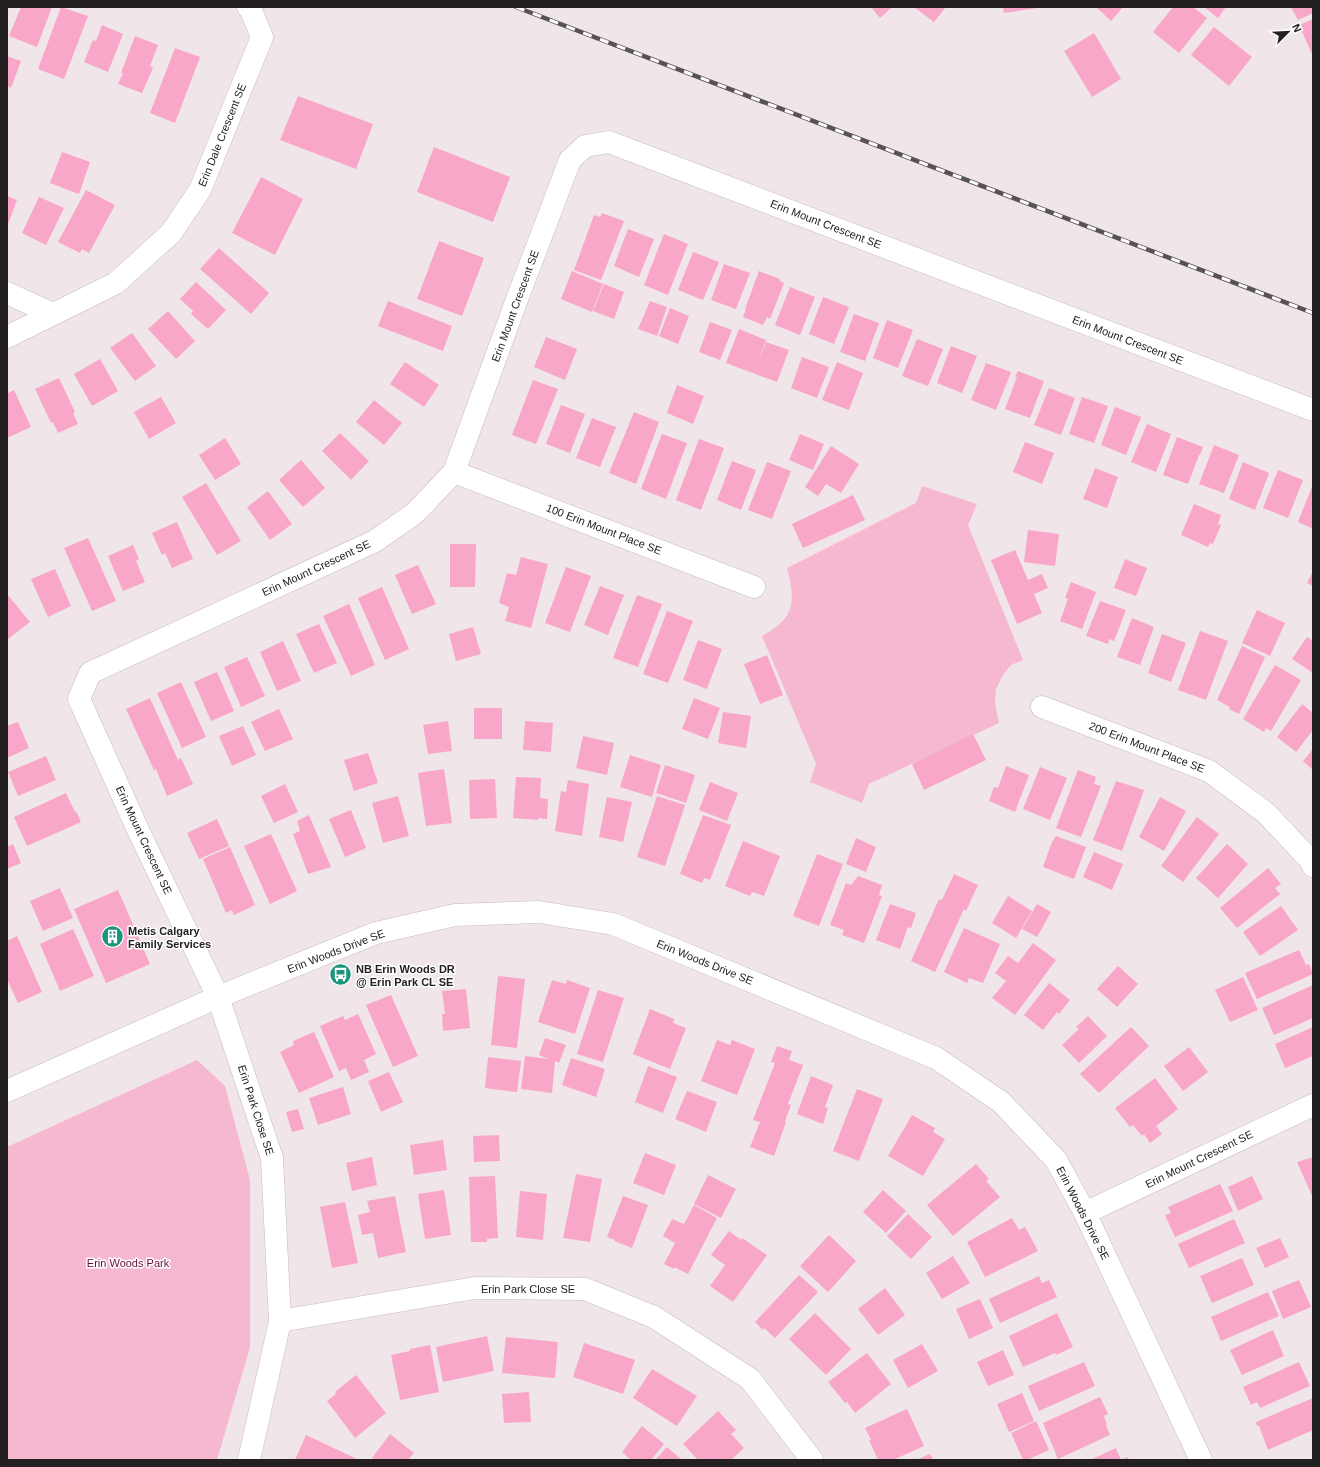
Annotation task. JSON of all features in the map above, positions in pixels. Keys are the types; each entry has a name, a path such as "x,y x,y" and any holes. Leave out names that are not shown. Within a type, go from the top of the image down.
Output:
{"street":[{"name":"Erin Dale Crescent SE","path":"7,337 116,284 171,233 200,190 262,36 250,8 248,7"},
{"name":"Erin Mount Crescent SE","path":"218,997 139,832 79,699 90,673 375,541 415,513 454,472 570,160 585,146 609,142 1313,410"},
{"path":"7,293 53,314"},
{"name":"100 Erin Mount Place SE","path":"454,472 754,586"},
{"name":"200 Erin Mount Place SE","path":"1042,707 1209,771 1266,813 1310,860 1313,866"},
{"name":"Erin Woods Drive SE","path":"7,1091 218,997 376,933 455,915 538,912 613,924 936,1058 1001,1102 1056,1160 1084,1213 1201,1460"},
{"name":"Erin Park Close SE","path":"218,997 272,1158 280,1321 249,1460"},
{"name":"Erin Mount Crescent SE","path":"1084,1213 1313,1105"},
{"name":"Erin Park Close SE","path":"280,1321 475,1288 585,1289 654,1317 750,1379 812,1460"}],"green space":[{"path":"922,486 977,504 968,525 1023,660 1011,665 1003,675 996,689 995,703 999,723 869,784 862,803 810,782 816,764 762,636 781,623 787,616 790,608 792,590 787,568 916,503"},
{"name":"Erin Woods Park","path":"197,1060 225,1086 250,1180 250,1347 217,1460 7,1460 7,1147"}],"building":[{"path":"21,7 52,7 37,47 9,36"},
{"path":"61,7 88,16 64,79 38,69"},
{"path":"871,7 892,7 880,18"},
{"path":"914,7 946,7 934,22"},
{"path":"1003,7 1037,7 1037,8 1004,13"},
{"path":"1096,7 1123,7 1111,21"},
{"path":"1173,7 1193,7 1207,18 1179,53 1153,32"},
{"path":"1204,7 1226,7 1218,18"},
{"path":"1291,7 1313,7 1313,13 1298,20"},
{"path":"1313,19 1313,53 1312,54 1299,25"},
{"path":"102,25 123,34 108,72 84,62 93,40 96,41"},
{"path":"1214,27 1252,57 1229,86 1191,55"},
{"path":"1094,33 1121,79 1092,97 1064,51"},
{"path":"135,36 158,45 150,66 153,68 142,93 118,84"},
{"path":"175,48 200,57 175,123 150,113"},
{"path":"7,56 21,61 11,88 7,86"},
{"path":"298,96 373,124 356,169 280,140"},
{"path":"434,147 510,177 493,222 417,192"},
{"path":"62,152 90,162 79,194 50,183"},
{"path":"261,177 303,199 275,255 232,233"},
{"path":"86,190 115,205 89,253 82,249 80,253 58,242"},
{"path":"7,196 17,200 7,227"},
{"path":"39,197 64,208 46,245 22,233"},
{"path":"602,213 624,221 601,280 574,270 594,215 600,217"},
{"path":"628,229 654,239 639,277 614,266"},
{"path":"664,234 688,244 668,295 644,285"},
{"path":"439,241 484,258 462,316 417,299"},
{"path":"219,248 269,293 251,314 200,269"},
{"path":"693,252 719,262 703,300 678,290"},
{"path":"724,264 750,273 736,309 711,300"},
{"path":"572,271 603,284 592,312 561,299"},
{"path":"759,271 780,279 780,281 784,283 770,319 767,317 763,325 743,317"},
{"path":"196,282 226,310 208,329 191,314 193,311 180,299"},
{"path":"604,284 624,292 614,319 593,311"},
{"path":"790,287 815,297 800,335 775,325"},
{"path":"823,297 849,307 834,344 809,334"},
{"path":"388,301 452,326 443,351 378,326"},
{"path":"650,301 667,307 657,336 638,329"},
{"path":"670,308 689,316 678,344 659,336"},
{"path":"168,311 195,341 176,359 148,329"},
{"path":"854,314 879,323 865,361 840,352"},
{"path":"887,320 913,330 898,368 873,358"},
{"path":"710,322 732,330 720,360 699,352"},
{"path":"739,329 766,340 755,371 766,342 789,350 777,382 726,363"},
{"path":"132,333 156,366 135,381 110,348"},
{"path":"546,337 577,349 565,380 534,367"},
{"path":"917,339 943,349 928,386 902,376"},
{"path":"951,346 977,356 962,393 937,383"},
{"path":"802,357 829,367 817,398 791,388"},
{"path":"100,359 118,391 92,406 74,374"},
{"path":"405,362 439,385 424,407 390,384"},
{"path":"837,362 863,373 849,410 822,400"},
{"path":"986,363 1011,372 996,410 971,400"},
{"path":"1018,371 1044,381 1030,418 1005,409"},
{"path":"59,378 75,412 73,413 78,424 58,433 53,422 51,423 35,389"},
{"path":"533,380 558,389 536,444 512,435"},
{"path":"677,385 704,396 693,424 667,413"},
{"path":"1049,388 1075,398 1061,435 1034,425"},
{"path":"14,390 31,427 7,438 7,394"},
{"path":"161,397 176,423 149,439 134,412"},
{"path":"1082,397 1108,406 1094,443 1069,434"},
{"path":"374,400 402,423 384,445 356,422"},
{"path":"561,405 585,414 570,453 546,444"},
{"path":"1115,407 1141,417 1126,455 1101,445"},
{"path":"634,412 659,422 636,484 609,473"},
{"path":"592,418 616,427 600,467 576,458"},
{"path":"1147,424 1171,434 1156,472 1131,462"},
{"path":"340,433 369,461 351,480 322,451"},
{"path":"662,434 687,443 666,499 641,489"},
{"path":"800,434 824,444 813,470 789,460"},
{"path":"1177,437 1203,447 1188,484 1163,475"},
{"path":"225,438 241,464 215,480 199,455"},
{"path":"699,439 724,448 701,510 676,500"},
{"path":"1025,442 1054,453 1042,484 1013,472"},
{"path":"1214,445 1239,455 1224,493 1199,484"},
{"path":"831,446 859,464 841,493 826,484 818,496 805,487"},
{"path":"301,460 325,488 303,507 279,480"},
{"path":"732,461 756,470 741,510 717,500"},
{"path":"767,462 791,471 772,519 748,510"},
{"path":"1243,462 1269,473 1255,510 1229,499"},
{"path":"1095,468 1118,477 1107,508 1083,499"},
{"path":"1278,470 1303,480 1288,518 1263,508"},
{"path":"206,483 241,541 217,555 182,497"},
{"path":"1313,484 1313,529 1298,522"},
{"path":"268,491 292,524 270,540 247,507"},
{"path":"853,495 865,520 803,548 792,524"},
{"path":"1194,504 1221,515 1218,524 1221,525 1213,544 1210,543 1208,547 1181,535"},
{"path":"177,522 193,559 172,568 165,553 162,555 152,533"},
{"path":"1028,530 1059,534 1055,566 1024,562"},
{"path":"88,538 116,601 92,611 64,548"},
{"path":"450,544 476,544 475,587 450,587"},
{"path":"133,545 139,559 136,561 145,582 123,591 108,556"},
{"path":"1015,550 1028,580 1042,574 1048,588 1034,594 1042,613 1017,624 991,560"},
{"path":"521,557 548,564 531,628 505,621 509,607 499,603 507,573 516,575"},
{"path":"1125,559 1147,568 1136,596 1114,588"},
{"path":"418,565 436,604 412,614 395,575"},
{"path":"566,567 591,576 570,632 545,623"},
{"path":"55,569 71,606 48,617 31,579"},
{"path":"1313,571 1313,586 1307,583"},
{"path":"1071,582 1096,592 1082,629 1060,621 1068,599 1065,598"},
{"path":"600,586 624,595 608,635 584,625"},
{"path":"382,587 409,649 385,660 358,598"},
{"path":"7,594 30,622 8,639 7,637"},
{"path":"637,595 662,604 638,667 613,658"},
{"path":"1100,601 1126,610 1114,641 1109,639 1108,644 1086,636"},
{"path":"349,604 375,665 351,676 323,616"},
{"path":"1257,610 1285,623 1270,656 1242,643"},
{"path":"667,611 693,621 668,683 643,674"},
{"path":"1132,618 1154,627 1140,665 1117,657"},
{"path":"319,624 337,663 314,673 296,634"},
{"path":"473,627 481,654 456,661 449,634"},
{"path":"1200,631 1228,641 1206,700 1178,690"},
{"path":"1162,634 1186,643 1171,682 1148,673"},
{"path":"1307,637 1313,641 1313,673 1292,659"},
{"path":"698,640 722,649 707,689 683,680"},
{"path":"283,641 301,681 277,691 260,652"},
{"path":"1242,646 1265,657 1239,714 1217,700"},
{"path":"767,655 783,695 760,704 744,664"},
{"path":"247,657 265,696 241,707 224,667"},
{"path":"1275,665 1301,680 1271,731 1266,728 1264,732 1243,719"},
{"path":"217,672 234,711 211,721 194,682"},
{"path":"181,682 206,737 182,748 157,693"},
{"path":"150,698 178,760 181,758 193,784 167,796 156,769 154,770 126,709"},
{"path":"694,698 720,708 708,739 682,729"},
{"path":"1302,704 1313,713 1313,730 1296,752 1277,737"},
{"path":"474,708 502,708 502,739 474,739"},
{"path":"279,709 293,739 265,751 251,722"},
{"path":"723,712 751,716 746,748 718,743"},
{"path":"448,721 452,751 428,754 423,725"},
{"path":"525,721 553,723 551,752 523,750"},
{"path":"18,722 29,748 7,758 7,726"},
{"path":"243,726 256,755 232,766 219,736"},
{"path":"973,734 986,760 924,790 912,764"},
{"path":"583,736 614,743 607,775 576,768"},
{"path":"1313,749 1313,770 1303,761"},
{"path":"368,753 378,783 354,791 344,760"},
{"path":"630,755 661,765 652,797 620,787"},
{"path":"46,756 56,780 18,796 8,772"},
{"path":"665,765 695,775 686,803 656,793"},
{"path":"1006,766 1029,775 1015,812 989,801 994,787 998,788"},
{"path":"1040,767 1067,778 1050,820 1023,809"},
{"path":"444,769 452,823 426,826 418,773"},
{"path":"1078,770 1096,777 1094,784 1101,786 1081,837 1056,828"},
{"path":"516,777 541,778 540,798 548,799 547,819 538,818 538,820 513,818"},
{"path":"495,779 497,818 470,819 469,780"},
{"path":"568,780 589,784 582,836 555,831 561,791 566,792"},
{"path":"1116,781 1144,790 1122,851 1093,840"},
{"path":"710,782 738,793 727,821 699,810"},
{"path":"285,784 298,812 274,823 261,796"},
{"path":"66,793 81,822 27,846 14,817"},
{"path":"398,796 409,836 383,843 372,803"},
{"path":"657,796 685,805 665,866 637,857"},
{"path":"607,797 632,802 623,842 599,837"},
{"path":"1160,797 1186,811 1164,851 1139,837"},
{"path":"351,810 366,848 345,857 329,819"},
{"path":"309,815 331,867 308,874 293,834 300,831 297,821"},
{"path":"703,815 731,825 710,880 704,878 702,883 680,874"},
{"path":"1197,817 1219,834 1183,882 1161,866"},
{"path":"217,819 229,846 199,859 187,833"},
{"path":"271,834 297,891 270,904 244,846"},
{"path":"1056,836 1086,847 1074,879 1043,867 1052,842"},
{"path":"856,838 876,847 866,872 846,864"},
{"path":"743,841 780,856 764,896 752,892 750,896 725,886"},
{"path":"13,844 21,863 7,869 7,847"},
{"path":"1227,844 1248,864 1218,898 1196,878"},
{"path":"230,847 255,905 234,915 232,910 226,913 203,859"},
{"path":"1094,852 1123,864 1112,890 1083,877"},
{"path":"817,854 843,864 819,926 793,916"},
{"path":"1268,868 1281,884 1275,888 1280,894 1237,928 1220,908"},
{"path":"954,874 978,885 966,911 964,909 935,972 911,961 939,899 942,900"},
{"path":"858,876 882,885 879,895 882,896 864,943 842,935 844,930 830,925 846,883 851,885"},
{"path":"60,888 73,918 43,931 30,901"},
{"name":"Metis Calgary Family Services","path":"118,890 150,964 106,983 74,909"},
{"path":"1008,896 1032,911 1016,938 992,923"},
{"path":"890,904 916,913 911,928 908,927 900,949 876,940"},
{"path":"1037,904 1051,912 1037,937 1022,929"},
{"path":"1281,906 1298,930 1260,956 1243,932"},
{"path":"964,928 1000,944 983,983 969,978 967,983 944,972"},
{"path":"73,929 94,976 60,991 40,944"},
{"path":"17,936 42,992 18,1003 7,979 7,941"},
{"path":"1033,943 1056,960 1015,1015 992,998 1006,981 995,973 1008,956 1018,963"},
{"path":"1299,950 1306,965 1309,964 1313,974 1257,999 1245,973"},
{"path":"1118,966 1138,984 1117,1007 1097,989"},
{"path":"498,976 525,979 517,1048 491,1045"},
{"path":"1243,977 1258,1010 1230,1022 1215,990"},
{"path":"552,980 566,984 567,980 590,988 575,1034 538,1022"},
{"path":"1049,983 1070,1000 1059,1014 1057,1012 1043,1030 1024,1015"},
{"path":"1313,985 1313,1018 1274,1035 1262,1008"},
{"path":"466,989 470,1028 443,1031 442,1014 445,1014 442,991"},
{"path":"598,990 624,998 603,1062 577,1054"},
{"path":"391,995 418,1056 393,1067 366,1005"},
{"path":"650,1009 674,1019 673,1023 686,1028 670,1069 633,1054"},
{"path":"358,1014 376,1054 364,1060 369,1072 351,1080 346,1068 339,1071 320,1026 343,1016 345,1020"},
{"path":"1088,1016 1107,1036 1079,1063 1062,1045 1079,1029 1076,1027"},
{"path":"1131,1027 1149,1046 1099,1093 1080,1074"},
{"path":"1313,1027 1313,1056 1285,1068 1275,1044"},
{"path":"314,1032 334,1077 299,1093 280,1052 294,1045 293,1041"},
{"path":"545,1038 566,1045 559,1063 555,1061 552,1093 521,1089 525,1056 549,1059 539,1055"},
{"path":"717,1040 730,1045 732,1040 755,1049 737,1095 701,1081"},
{"path":"777,1046 792,1051 789,1060 803,1065 788,1104 791,1105 774,1156 750,1147 760,1122 753,1120 775,1063 771,1062"},
{"path":"1189,1047 1208,1072 1183,1091 1164,1066"},
{"path":"488,1057 521,1061 517,1092 485,1088"},
{"path":"571,1058 605,1069 596,1097 562,1085"},
{"path":"648,1066 677,1077 663,1113 635,1102"},
{"path":"389,1072 403,1102 381,1112 368,1081"},
{"path":"811,1076 833,1085 825,1107 828,1108 823,1124 797,1114"},
{"path":"1155,1078 1178,1109 1156,1126 1162,1134 1150,1143 1144,1134 1142,1136 1133,1125 1130,1127 1115,1108"},
{"path":"343,1087 351,1114 318,1125 309,1098"},
{"path":"857,1089 883,1099 859,1161 833,1151"},
{"path":"687,1091 717,1102 706,1132 675,1119"},
{"path":"298,1109 304,1129 292,1132 286,1112"},
{"path":"912,1115 935,1128 933,1132 945,1139 923,1176 888,1156"},
{"path":"499,1135 500,1161 474,1162 473,1136"},
{"path":"443,1140 447,1170 414,1175 410,1145"},
{"path":"645,1153 676,1165 664,1195 633,1183"},
{"path":"372,1157 377,1185 352,1191 346,1163"},
{"path":"1313,1157 1313,1198 1297,1162"},
{"path":"976,1164 989,1179 986,1181 1000,1197 953,1236 927,1205"},
{"path":"576,1174 602,1179 590,1242 563,1238"},
{"path":"708,1175 736,1189 721,1218 694,1204"},
{"path":"495,1176 498,1238 487,1239 487,1242 471,1242 469,1177"},
{"path":"1252,1176 1263,1199 1238,1211 1228,1187"},
{"path":"1220,1184 1233,1211 1175,1237 1165,1215 1171,1213 1168,1207"},
{"path":"444,1190 451,1235 425,1239 418,1194"},
{"path":"883,1190 906,1211 886,1233 863,1212"},
{"path":"520,1191 547,1194 543,1240 516,1237"},
{"path":"395,1196 406,1252 378,1258 373,1233 362,1235 358,1215 370,1212 367,1201"},
{"path":"623,1196 648,1205 632,1248 607,1237"},
{"path":"345,1202 358,1263 332,1268 320,1207"},
{"path":"694,1205 717,1218 688,1274 664,1264 675,1243 663,1236 672,1219 684,1224"},
{"path":"908,1214 932,1237 911,1259 887,1236"},
{"path":"1012,1218 1019,1230 1025,1227 1038,1251 985,1277 967,1242"},
{"path":"1234,1219 1245,1243 1189,1268 1178,1244"},
{"path":"729,1231 741,1240 742,1238 767,1255 733,1302 710,1286 725,1265 711,1255"},
{"path":"829,1235 856,1261 828,1292 800,1266"},
{"path":"1280,1238 1289,1257 1265,1268 1256,1248"},
{"path":"953,1256 970,1283 942,1299 926,1273"},
{"path":"1242,1258 1254,1285 1212,1303 1200,1276"},
{"path":"799,1275 818,1292 775,1338 764,1328 763,1330 755,1322"},
{"path":"1039,1276 1042,1283 1049,1280 1057,1297 1000,1323 989,1299"},
{"path":"1299,1280 1311,1307 1283,1319 1272,1291"},
{"path":"885,1288 905,1315 878,1335 858,1309"},
{"path":"1268,1292 1279,1316 1221,1341 1211,1317"},
{"path":"980,1299 993,1328 969,1339 956,1309"},
{"path":"815,1313 851,1349 826,1375 789,1339"},
{"path":"1057,1313 1073,1347 1023,1367 1009,1336"},
{"path":"1273,1330 1284,1356 1242,1375 1230,1350"},
{"path":"487,1336 494,1371 443,1382 436,1347"},
{"path":"506,1337 558,1342 555,1378 502,1373"},
{"path":"584,1343 635,1360 623,1394 573,1377"},
{"path":"922,1344 938,1371 908,1388 893,1360"},
{"path":"430,1345 439,1392 400,1400 391,1355"},
{"path":"1003,1350 1014,1375 988,1386 977,1362"},
{"path":"867,1353 891,1384 855,1413 828,1382"},
{"path":"1084,1362 1095,1386 1039,1411 1028,1386"},
{"path":"1299,1362 1310,1386 1260,1408 1257,1402 1251,1405 1243,1387"},
{"path":"652,1369 697,1396 677,1426 633,1398"},
{"path":"356,1375 386,1413 355,1438 327,1401 336,1394 335,1392"},
{"path":"529,1392 531,1422 504,1423 502,1394"},
{"path":"1022,1393 1034,1421 1009,1432 997,1404"},
{"path":"1100,1397 1108,1414 1104,1416 1110,1435 1058,1459 1043,1423"},
{"path":"1313,1398 1313,1430 1268,1450 1256,1422"},
{"path":"907,1409 924,1446 893,1460 878,1460 865,1428"},
{"path":"718,1411 736,1430 731,1434 744,1448 731,1460 698,1460 683,1444"},
{"path":"1036,1421 1049,1450 1027,1460 1023,1460 1011,1433"},
{"path":"642,1426 664,1444 651,1460 631,1460 622,1452"},
{"path":"390,1434 414,1453 408,1460 375,1460 372,1458"},
{"path":"306,1435 359,1460 295,1460"},
{"path":"667,1447 682,1460 655,1460"},
{"path":"1116,1448 1121,1460 1090,1460"},
{"path":"930,1454 933,1460 916,1460"},
{"path":"1127,1457 1129,1460 1121,1460"}],"railway":[{"path":"516,7 1313,313"}],"place":[{"name":"Metis Calgary Family Services","path":"112,937"},
{"name":"NB Erin Woods DR @ Erin Park CL SE","path":"340,975"}]}
